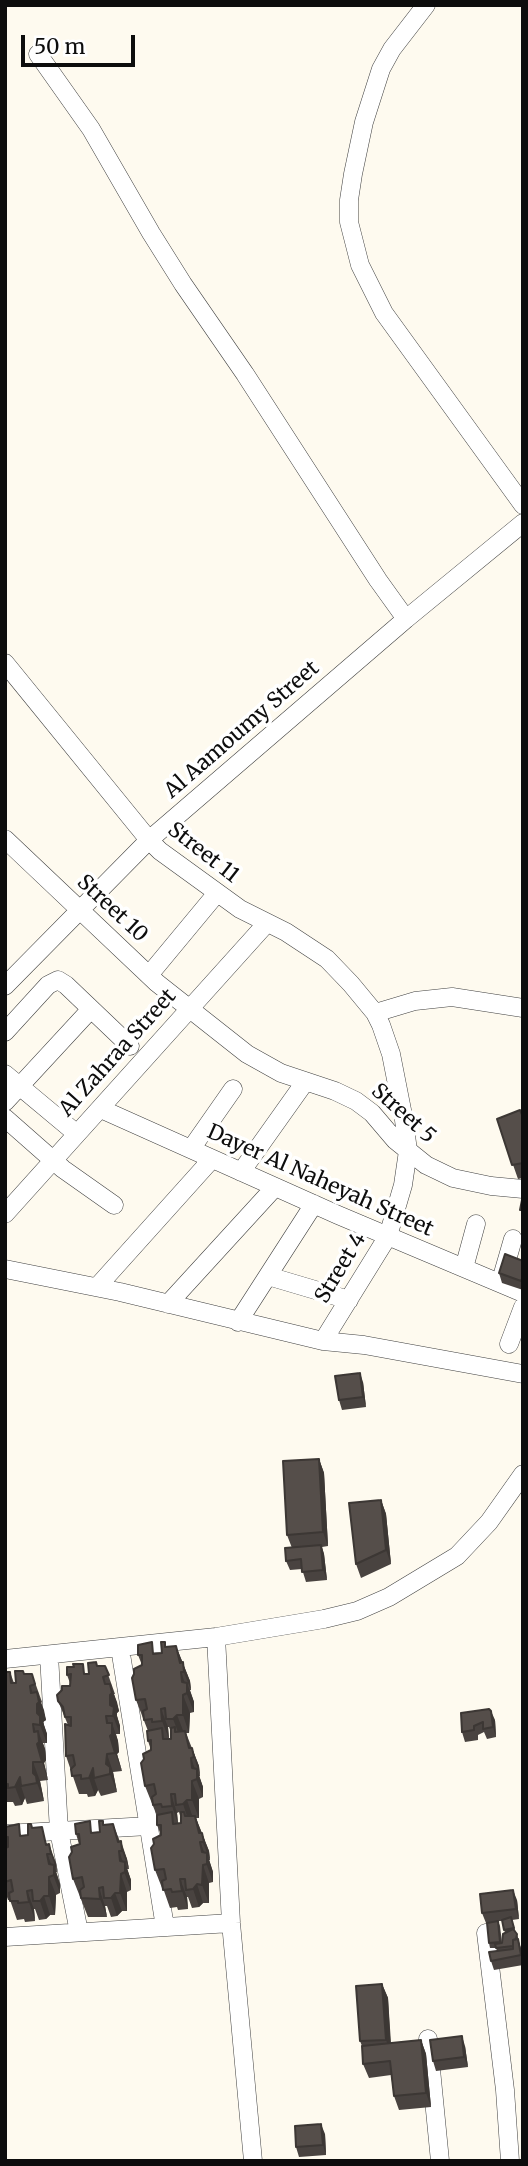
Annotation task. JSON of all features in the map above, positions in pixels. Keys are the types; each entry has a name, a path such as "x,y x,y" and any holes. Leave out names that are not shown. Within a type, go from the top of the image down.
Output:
{"street":[{"path":"426,5 385,60 373,92 353,174 349,222 360,265 384,313 523,505"},
{"path":"38,54 91,130 183,284 406,619"},
{"name":"Al Aamoumy Street","path":"5,986 12,967 80,910 149,840 406,619 523,523"},
{"name":"Street 11","path":"5,663 149,840 240,909 286,932 327,959 375,1013"},
{"name":"Street 10","path":"5,839 149,975 189,1009"},
{"path":"149,975 218,893"},
{"name":"Al Zahraa Street","path":"5,1214 266,924"},
{"path":"5,1032 48,985 58,980 130,1046"},
{"path":"375,1013 415,1001 452,997 523,1008"},
{"path":"5,1102 91,1009"},
{"name":"Street 5","path":"189,1009 264,1065 356,1101 426,1166 453,1178 523,1189"},
{"name":"Street 4","path":"323,1341 388,1236 404,1185 408,1151 391,1054 375,1013"},
{"path":"5,1074 77,1134"},
{"path":"241,1172 304,1082"},
{"path":"191,1149 233,1089"},
{"name":"Dayer Al Naheyah Street","path":"101,1109 523,1293"},
{"path":"5,1118 53,1160 114,1205"},
{"path":"97,1287 212,1159"},
{"path":"167,1304 275,1187"},
{"path":"238,1322 314,1204"},
{"path":"464,1268 476,1224"},
{"path":"500,1284 513,1239"},
{"path":"5,1269 97,1287 323,1341 364,1345 523,1374"},
{"path":"268,1276 349,1300"},
{"path":"509,1344 523,1307"},
{"path":"5,1659 216,1637 357,1611 389,1597 457,1556 489,1522 523,1474"},
{"path":"216,1637 231,1923 253,2161"},
{"path":"120,1648 165,1927"},
{"path":"49,1654 59,1831 79,1932"},
{"path":"5,1834 149,1826"},
{"path":"5,1937 231,1923"},
{"path":"486,1933 505,2090 510,2161"},
{"path":"428,2039 440,2161"}],"building":[{"path":"520,1110 523,1117 523,1163 512,1165 497,1119"},
{"path":"505,1254 523,1261 521,1281 499,1273"},
{"path":"360,1373 363,1397 339,1400 335,1376"},
{"path":"319,1459 323,1532 287,1535 283,1461"},
{"path":"381,1500 386,1550 356,1564 349,1503"},
{"path":"321,1545 323,1570 302,1572 301,1559 286,1561 285,1548"},
{"path":"152,1642 153,1654 162,1653 161,1642 165,1642 165,1647 176,1646 180,1663 183,1662 182,1682 187,1683 187,1693 183,1695 183,1715 166,1719 165,1708 161,1709 162,1721 152,1722 152,1719 144,1720 143,1711 147,1709 145,1699 136,1700 132,1678 134,1669 142,1665 138,1645"},
{"path":"96,1662 97,1666 105,1666 109,1675 103,1677 105,1684 110,1684 110,1705 114,1707 113,1716 106,1716 107,1723 112,1723 110,1736 115,1753 107,1754 106,1764 110,1767 110,1774 94,1778 93,1768 89,1778 81,1779 81,1775 72,1776 71,1769 75,1765 73,1755 66,1756 65,1724 71,1726 71,1717 65,1717 57,1695 62,1686 70,1686 71,1674 67,1675 67,1667 83,1664 84,1674 89,1674 88,1663"},
{"path":"15,1671 32,1674 35,1684 30,1686 31,1693 37,1692 40,1725 33,1724 34,1732 38,1731 37,1744 42,1762 33,1762 37,1783 21,1786 20,1777 15,1787 8,1788 8,1784 5,1784 5,1672 10,1672 11,1683 16,1683"},
{"path":"489,1709 493,1727 483,1729 483,1722 474,1726 474,1730 462,1732 461,1713"},
{"path":"175,1727 175,1732 185,1731 189,1748 192,1748 192,1768 197,1769 197,1779 192,1781 192,1800 176,1805 175,1794 171,1794 172,1806 162,1807 161,1804 153,1805 152,1797 156,1794 154,1784 145,1786 141,1763 143,1754 151,1750 147,1731 162,1728 163,1739 171,1739 171,1728"},
{"path":"172,1812 173,1824 181,1823 181,1812 184,1812 185,1816 195,1816 204,1842 200,1842 202,1852 207,1853 207,1864 203,1865 202,1885 197,1884 193,1889 186,1890 185,1879 180,1879 182,1891 172,1892 171,1889 163,1890 162,1881 166,1879 164,1869 155,1870 151,1848 153,1839 161,1835 157,1815"},
{"path":"90,1821 91,1833 100,1832 99,1821 103,1821 103,1825 113,1824 118,1842 121,1841 120,1861 125,1862 125,1872 121,1874 120,1893 115,1893 111,1898 104,1898 103,1887 99,1888 100,1899 81,1898 80,1890 84,1887 82,1877 73,1879 69,1857 71,1847 80,1844 75,1824"},
{"path":"19,1824 20,1836 28,1835 28,1824 31,1824 32,1828 42,1827 46,1845 49,1844 51,1854 47,1854 49,1864 54,1865 54,1875 49,1877 49,1896 44,1896 40,1901 33,1901 32,1890 27,1891 29,1902 10,1901 9,1893 13,1891 11,1880 5,1882 5,1848 8,1847 8,1837 5,1837 5,1827"},
{"path":"513,1890 516,1909 482,1913 480,1894"},
{"path":"511,1917 514,1928 504,1930 502,1920"},
{"path":"498,1921 500,1942 489,1943 487,1923"},
{"path":"513,1929 517,1934 513,1946 496,1948 495,1944 502,1943 503,1934"},
{"path":"518,1939 521,1955 491,1961 489,1952 513,1949 513,1940"},
{"path":"382,1984 386,2040 360,2041 356,1986"},
{"path":"462,2036 464,2057 433,2061 430,2040"},
{"path":"421,2040 426,2093 394,2096 390,2061 363,2064 362,2046"},
{"path":"321,2124 323,2145 296,2147 295,2126"}]}
